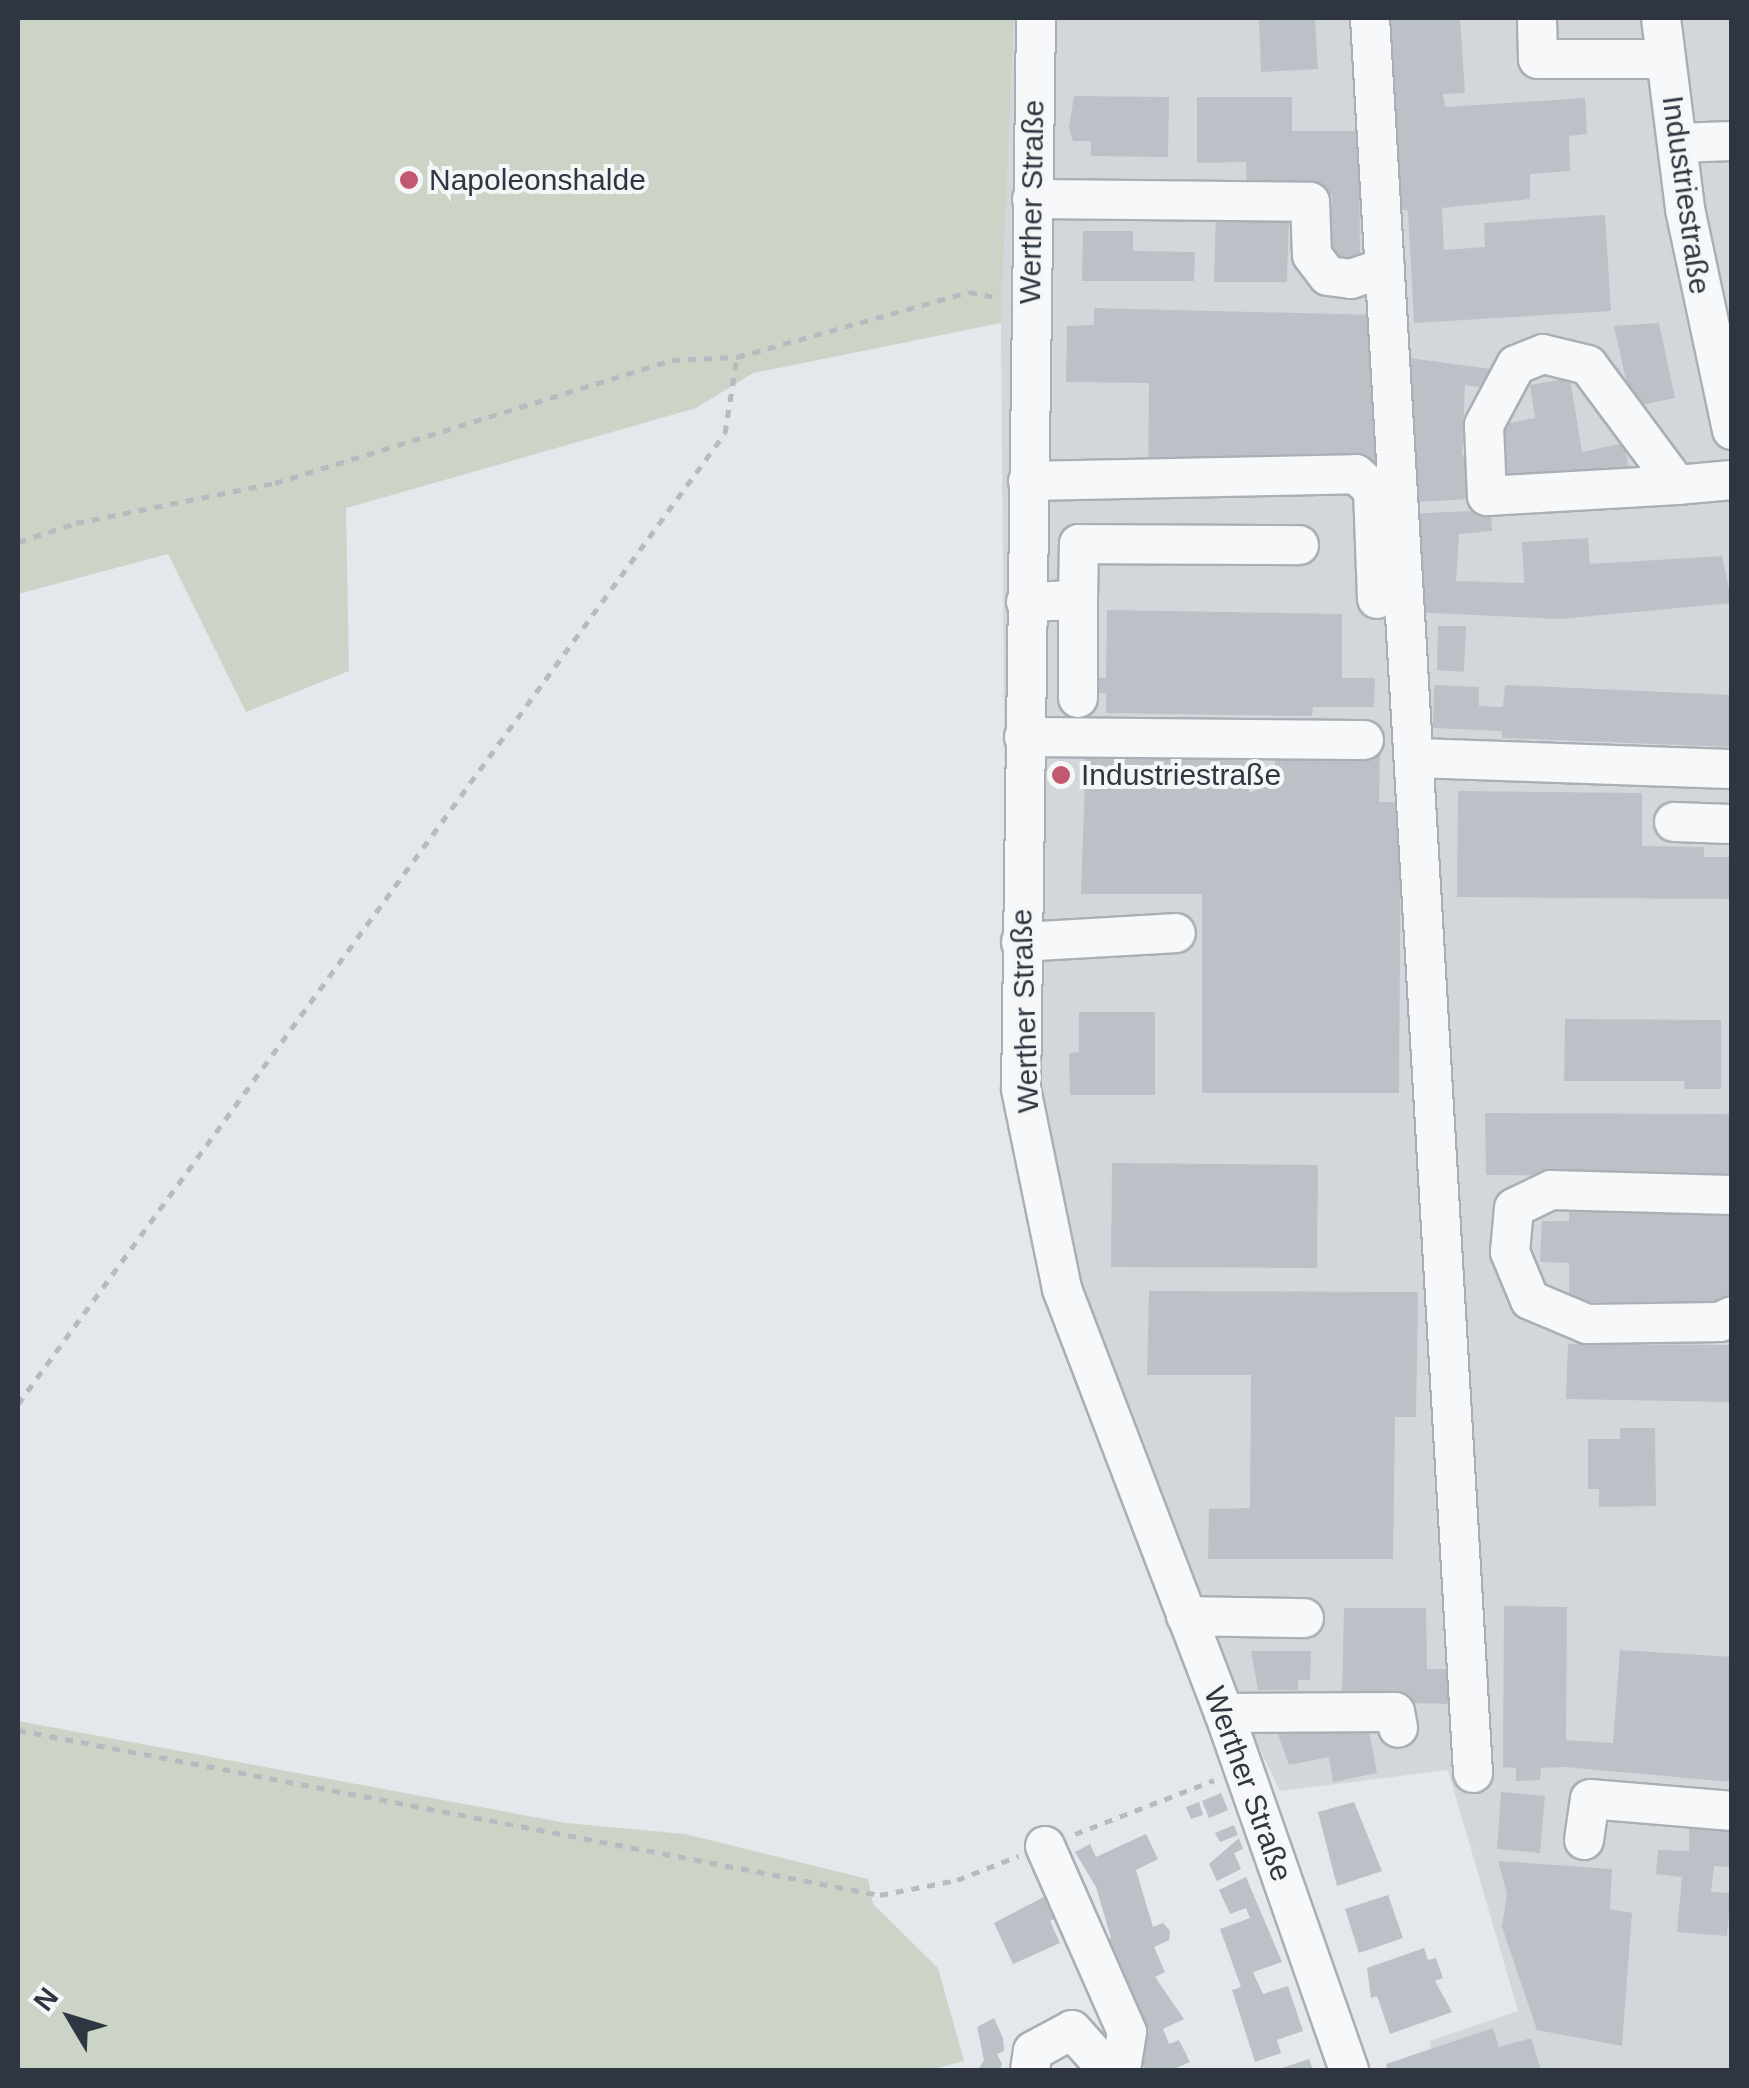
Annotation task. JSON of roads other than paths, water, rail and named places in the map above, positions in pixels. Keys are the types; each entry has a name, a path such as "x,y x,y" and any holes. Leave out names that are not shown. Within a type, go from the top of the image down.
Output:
{"street":[{"name":"Werther Straße","path":"1036,18 1021,1089 1062,1289 1224,1712 1349,2070"},
{"path":"1370,18 1473,1774"},
{"path":"1537,18 1538,59 1666,60"},
{"name":"Industriestraße","path":"1660,18 1704,318 1732,430"},
{"path":"1676,143 1732,141"},
{"path":"1032,199 1310,202 1312,256 1328,276 1351,279 1385,266"},
{"path":"1677,485 1588,365 1543,354 1516,365 1484,426 1487,496 1677,485 1732,480"},
{"path":"1028,481 1356,474 1373,490 1377,599"},
{"path":"1078,698 1079,544 1299,546"},
{"path":"1026,602 1078,600"},
{"path":"1024,737 1364,740"},
{"path":"1414,758 1732,770"},
{"path":"1674,822 1732,824"},
{"path":"1021,942 1176,934"},
{"path":"1732,1195 1551,1190 1514,1208 1510,1252 1530,1300 1587,1324 1720,1322 1732,1316"},
{"path":"1186,1616 1304,1618"},
{"path":"1224,1712 1395,1712 1398,1728"},
{"path":"1584,1840 1590,1799 1732,1811"},
{"path":"1045,1846 1127,2032 1122,2070"},
{"path":"1030,2070 1034,2051 1072,2030 1108,2070"}],"place":[{"name":"Napoleonshalde","path":"409,180"},
{"name":"Industriestraße","path":"1061,775"}]}
